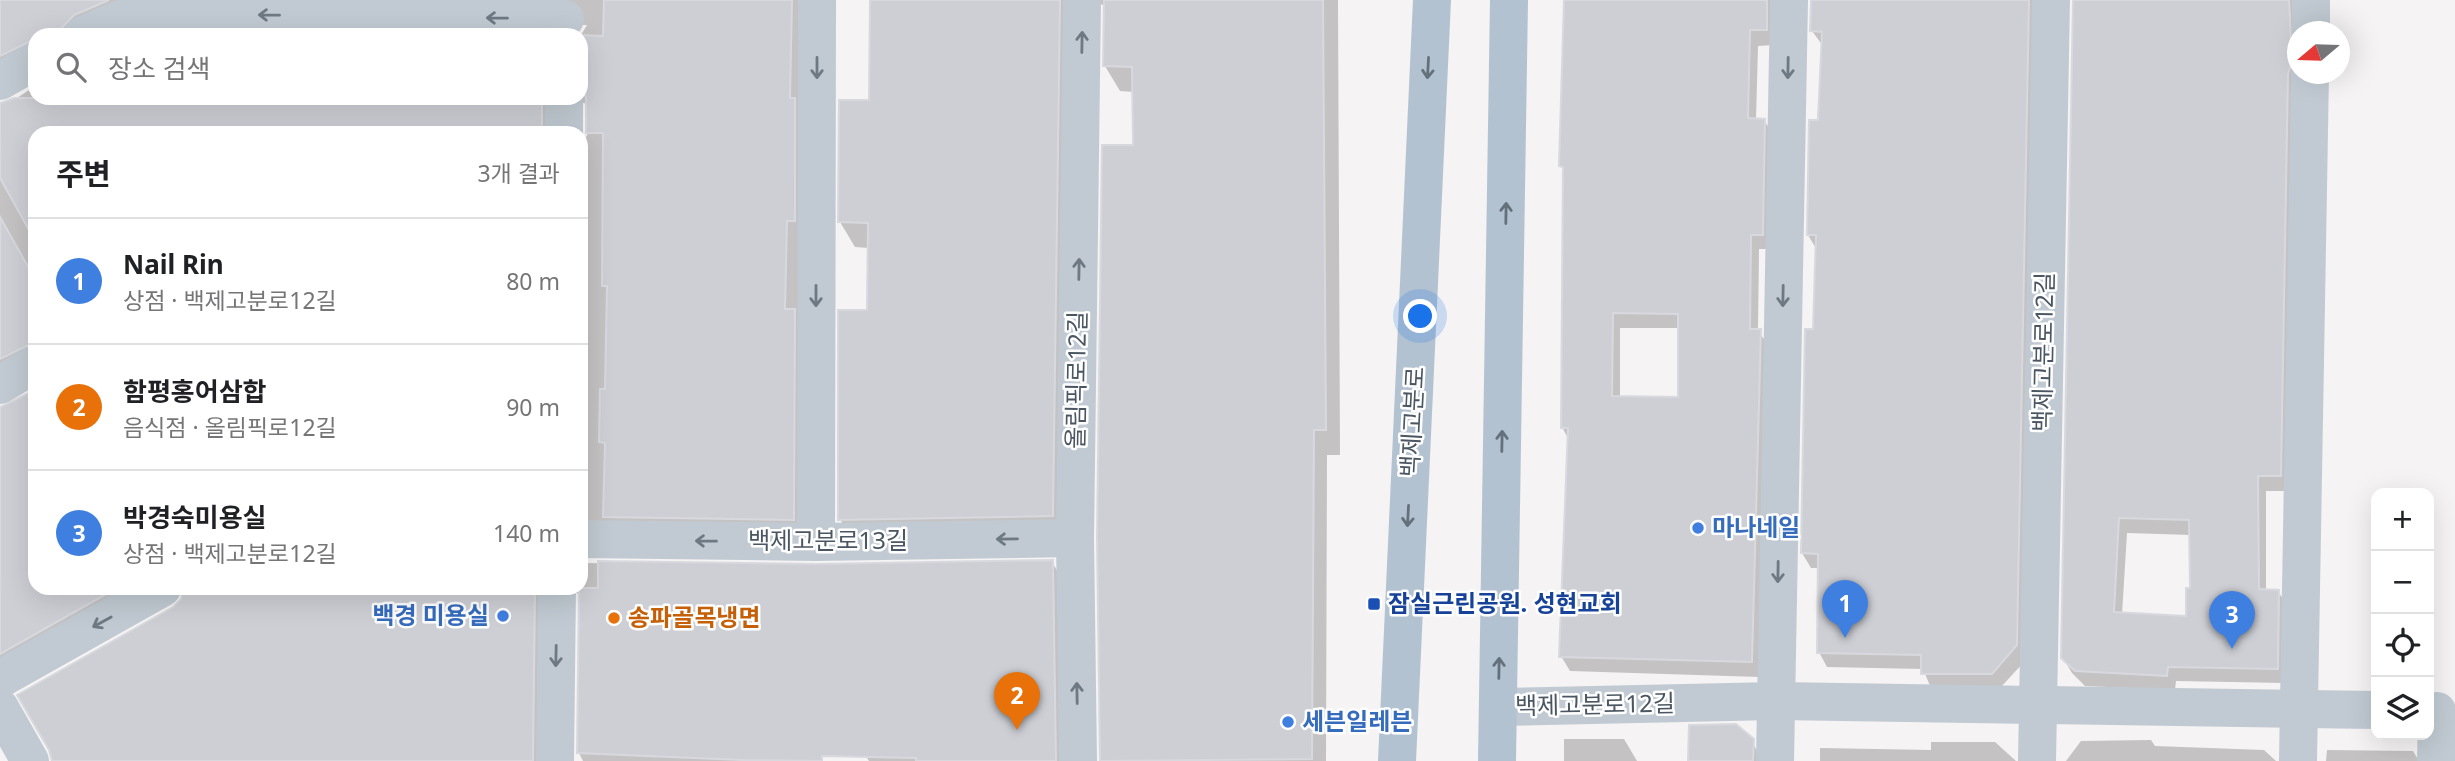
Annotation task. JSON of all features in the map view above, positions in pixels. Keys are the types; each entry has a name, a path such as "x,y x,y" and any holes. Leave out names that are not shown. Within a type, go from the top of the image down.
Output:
{"main road":[{"name":"백제고분로","path":"1397,761 1432,0"},
{"path":"1497,761 1509,0"}],"street":[{"path":"816,542 817,0"},
{"name":"올림픽로12길","path":"1077,761 1075,538 1082,0"},
{"path":"1775,761 1789,0"},
{"name":"백제고분로12길","path":"2037,761 2051,0"},
{"path":"2311,0 2311,21"},
{"path":"99,28 120,19 146,13 565,18"},
{"path":"0,81 28,65"},
{"path":"2298,761 2310,84"},
{"path":"564,105 564,126"},
{"path":"0,385 28,368"},
{"name":"백제고분로13길","path":"588,539 816,542 1075,538"},
{"path":"0,679 150,595"},
{"path":"555,761 557,595"},
{"name":"백제고분로12길","path":"1498,707 1775,701 2371,710"},
{"path":"0,708 30,761"},
{"path":"2436,761 2440,711"}],"building":[{"path":"0,0 109,0 74,15 62,28 28,28 28,42 0,56"},
{"path":"604,0 792,0 790,98 795,98 795,221 787,221 785,309 795,309 794,520 603,517 605,443 599,442 600,389 605,389 607,286 602,286 603,133 588,133 586,105 588,35 603,36"},
{"path":"870,0 1060,0 1053,516 838,520 838,310 867,310 868,223 838,222 839,100 869,100"},
{"path":"1104,0 1323,0 1326,430 1314,430 1312,759 1100,761 1097,538 1102,145 1133,145 1132,67 1103,66"},
{"path":"1564,0 1767,0 1767,30 1750,30 1748,118 1765,119 1763,235 1751,235 1750,329 1761,329 1752,662 1559,657 1568,428 1561,428 1563,167 1559,166","holes":["1613,313 1678,314 1678,397 1612,396"]},
{"path":"1811,0 2029,0 2017,645 1992,674 1921,674 1921,655 1817,653 1818,554 1801,553 1805,329 1813,329 1816,235 1807,235 1809,120 1818,120 1822,32 1810,31"},
{"path":"2073,0 2289,0 2281,476 2258,476 2259,589 2279,590 2278,669 2168,667 2167,676 2075,671 2061,658","holes":["2119,518 2189,520 2190,588 2186,588 2186,616 2114,612"]},
{"path":"14,98 28,98 28,105 542,105 542,126 28,126 28,228 0,178 0,103"},
{"path":"0,217 28,267 28,345 0,359"},
{"path":"28,393 28,595 105,595 0,654 0,407"},
{"path":"1053,560 1056,761 916,761 916,758 822,756 822,761 741,760 577,753 579,595 588,595 588,588 598,588 598,561 816,564"},
{"path":"182,595 535,595 533,761 52,761 49,750 17,695 173,607"},
{"path":"1736,724 1754,739 1753,761 1688,761 1689,725"}],"place":[{"name":"마나네일","path":"1698,528"},
{"name":"잠실근린공원. 성현교회","path":"1374,604"},
{"name":"백경 미용실","path":"503,616"},
{"name":"송파골목냉면","path":"614,618"},
{"name":"Nail Rin","path":"1845,638"},
{"name":"박경숙미용실","path":"2232,649"},
{"name":"세븐일레븐","path":"1288,722"},
{"name":"함평홍어삼합","path":"1017,730"}]}
